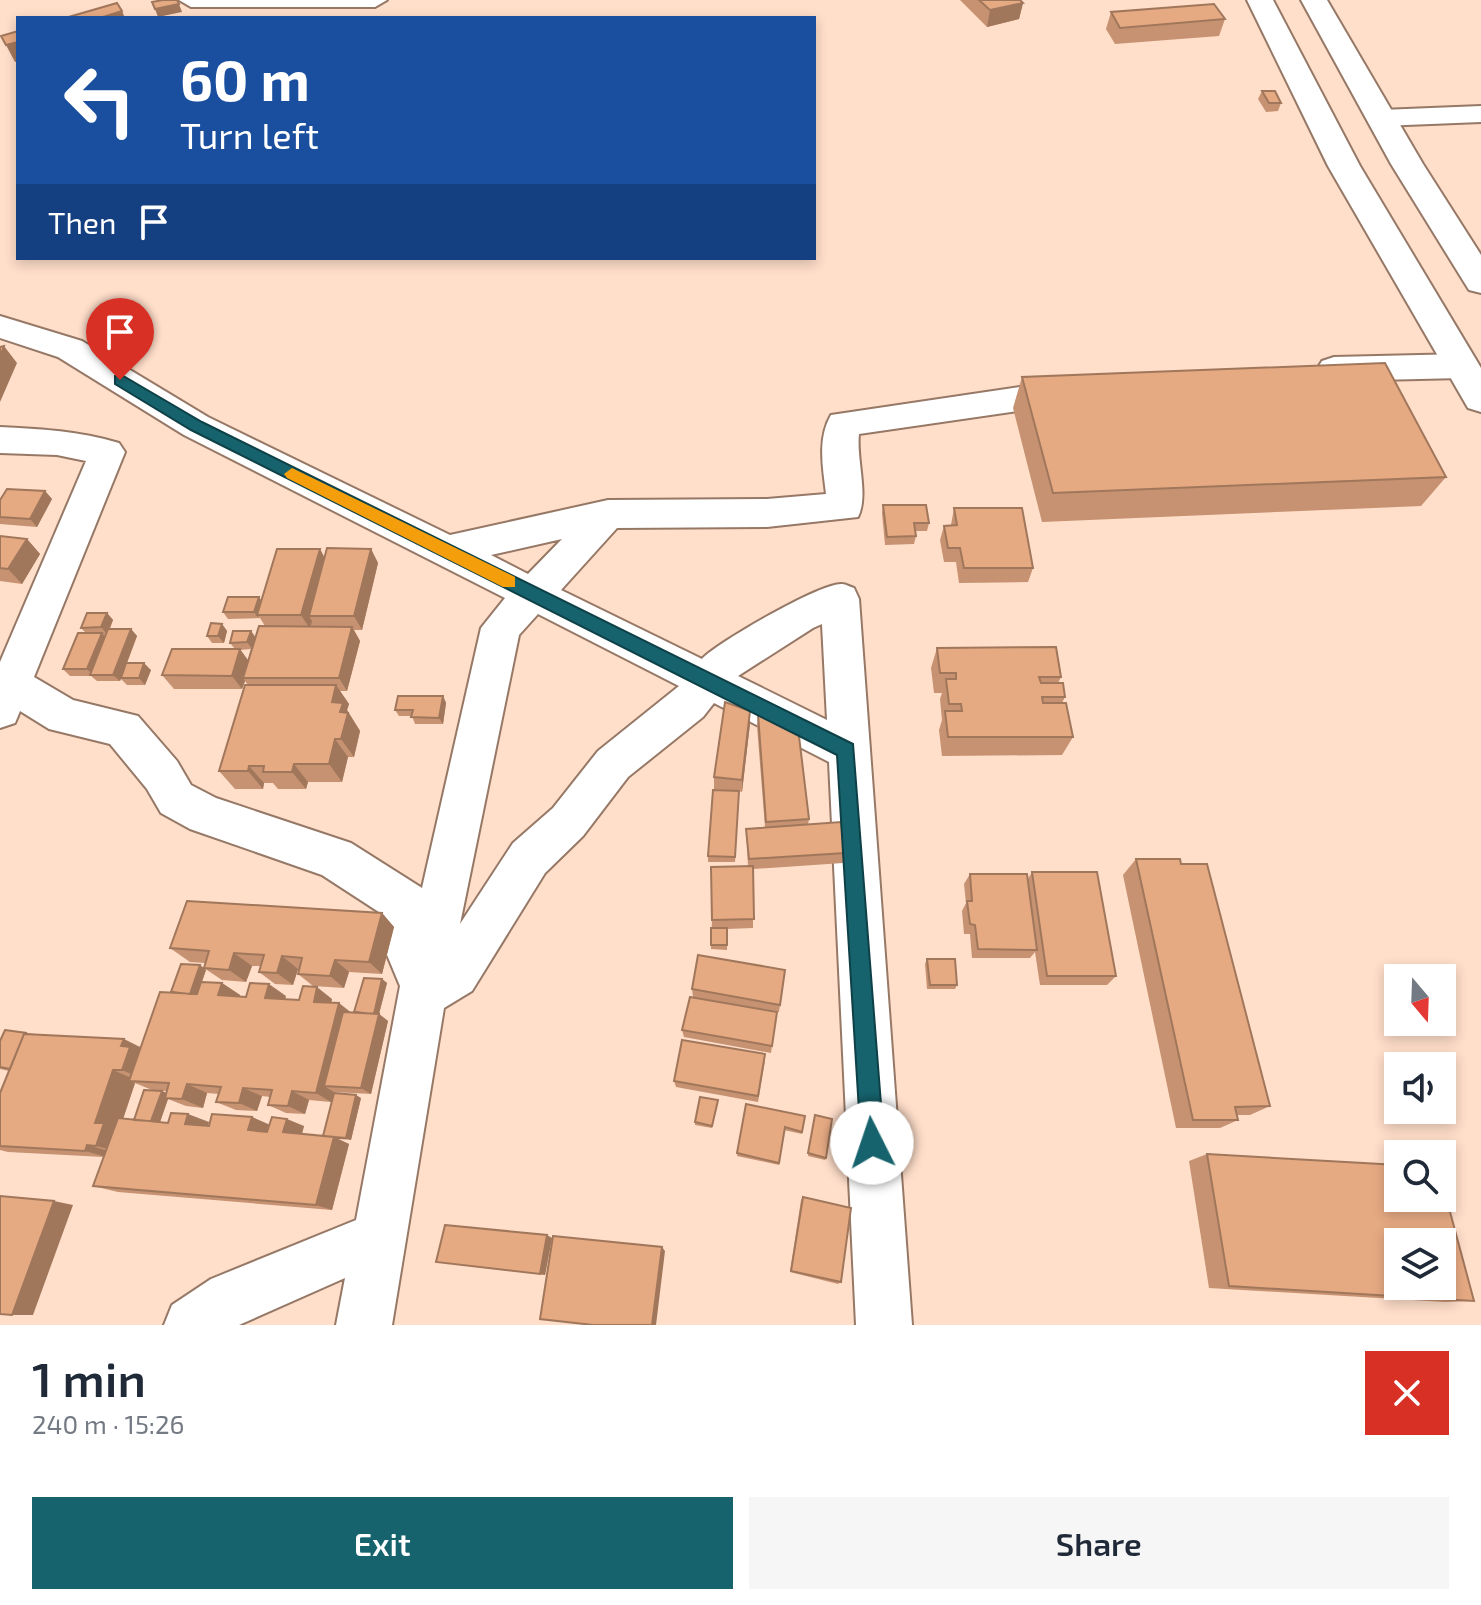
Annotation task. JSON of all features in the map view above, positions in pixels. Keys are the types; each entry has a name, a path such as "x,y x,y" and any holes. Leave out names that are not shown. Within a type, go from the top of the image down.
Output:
{"highway":[{"path":"1260,0 1344,166 1481,399"},
{"path":"1314,0 1381,118 1481,282"},
{"path":"1285,52 1343,52"}],"street":[{"path":"191,0 375,0"},
{"path":"1381,118 1481,114"},
{"path":"0,327 70,349 196,426 847,750"},
{"path":"1308,370 1462,366"},
{"path":"446,551 608,514 767,513 845,507 839,455 843,424 1105,388"},
{"path":"0,440 57,442 107,452 4,696 64,716 123,729 162,775 176,799 205,815 335,858 408,905 408,950 419,973 422,994"},
{"path":"364,1325 422,994 501,628 608,514"},
{"path":"422,994 455,974 529,858 568,822 613,764 689,704 720,666 799,617 840,599 884,1325"},
{"path":"192,1325 230,1298 380,1237"}],"building":[{"path":"177,0 179,4 155,9 152,2"},
{"path":"979,0 1020,0 1023,3 990,10"},
{"path":"117,3 122,11 106,16 72,16"},
{"path":"1214,4 1225,19 1120,28 1111,12"},
{"path":"16,32 16,42 6,45 1,36"},
{"path":"1262,91 1275,91 1281,103 1269,103"},
{"path":"1385,363 1446,477 1053,493 1022,377"},
{"path":"7,489 45,491 30,519 0,517 0,500"},
{"path":"883,505 926,505 929,523 914,523 916,536 887,537"},
{"path":"954,508 1022,508 1033,568 964,568 960,548 948,548 944,526 957,525"},
{"path":"0,536 27,539 8,569 0,568"},
{"path":"327,548 371,549 354,616 309,616"},
{"path":"277,549 320,549 301,615 257,615"},
{"path":"228,597 259,597 254,612 223,612"},
{"path":"87,613 107,613 101,627 81,628"},
{"path":"211,623 222,624 218,636 207,636"},
{"path":"259,626 352,627 339,678 243,678"},
{"path":"108,629 131,629 113,675 90,675"},
{"path":"233,631 251,631 247,642 230,643"},
{"path":"78,633 102,633 87,669 63,669"},
{"path":"1056,647 1061,677 1039,677 1041,683 1063,683 1065,697 1042,697 1043,703 1066,703 1073,737 948,737 945,711 962,711 961,704 949,704 946,679 956,679 956,673 940,673 937,648"},
{"path":"172,649 240,649 232,676 162,675"},
{"path":"126,663 144,663 139,678 121,678"},
{"path":"245,685 336,685 332,702 343,703 340,712 348,713 341,739 335,739 329,764 294,764 292,772 263,772 264,766 249,766 248,771 219,771"},
{"path":"398,696 443,696 439,718 411,717 413,710 395,710"},
{"path":"725,702 750,711 742,780 714,777"},
{"path":"758,714 798,728 809,819 766,822"},
{"path":"713,790 739,791 735,857 708,856"},
{"path":"841,822 845,853 749,859 746,829"},
{"path":"1136,859 1180,859 1181,864 1207,864 1270,1106 1235,1107 1238,1120 1193,1120"},
{"path":"753,866 754,919 712,920 711,867"},
{"path":"1032,872 1097,872 1116,976 1047,976"},
{"path":"970,874 1027,874 1037,950 978,949 975,925 970,924 967,901 972,901"},
{"path":"187,901 382,913 369,962 335,960 330,976 298,974 302,958 282,956 277,973 259,972 264,955 234,953 229,970 204,968 209,951 170,948"},
{"path":"711,928 727,928 727,945 711,945"},
{"path":"698,955 785,970 780,1005 692,989"},
{"path":"927,959 955,959 957,985 930,985"},
{"path":"181,964 200,965 190,994 171,992"},
{"path":"364,978 382,979 374,1014 354,1012"},
{"path":"201,982 222,983 218,995 246,997 250,983 269,984 265,998 299,1000 303,986 317,987 314,1002 339,1003 316,1093 292,1091 288,1106 268,1105 272,1090 243,1088 239,1103 216,1102 221,1087 187,1084 182,1099 165,1098 169,1083 129,1081 160,992 197,994"},
{"path":"690,997 777,1012 772,1046 682,1030"},
{"path":"343,1012 379,1014 361,1088 324,1086"},
{"path":"5,1030 27,1033 10,1069 0,1067 0,1041"},
{"path":"24,1034 124,1039 121,1046 130,1047 122,1070 113,1070 95,1123 104,1123 96,1146 87,1145 85,1151 0,1146 0,1093"},
{"path":"682,1040 765,1054 758,1096 674,1081"},
{"path":"144,1090 162,1091 151,1121 134,1120"},
{"path":"334,1093 356,1095 346,1138 323,1136"},
{"path":"700,1097 718,1100 712,1126 695,1122"},
{"path":"746,1104 805,1116 802,1132 785,1127 779,1163 737,1153"},
{"path":"171,1113 188,1114 185,1124 209,1126 212,1114 252,1117 248,1130 267,1132 272,1117 287,1119 283,1132 334,1137 316,1205 93,1186 118,1118 168,1123"},
{"path":"815,1115 832,1119 826,1158 808,1153"},
{"path":"1207,1154 1384,1164 1384,1212 1450,1212 1454,1228 1384,1228 1384,1295 1229,1286"},
{"path":"0,1196 54,1201 12,1315 0,1314"},
{"path":"803,1197 851,1208 841,1282 791,1271"},
{"path":"445,1225 547,1235 540,1274 436,1262"},
{"path":"1456,1234 1474,1301 1456,1300"},
{"path":"553,1236 662,1247 652,1325 593,1325 540,1319"}],"slow traffic":[{"path":"292,474 509,582"}],"route":[{"path":"120,380 196,426 847,750 872,1143"}]}
